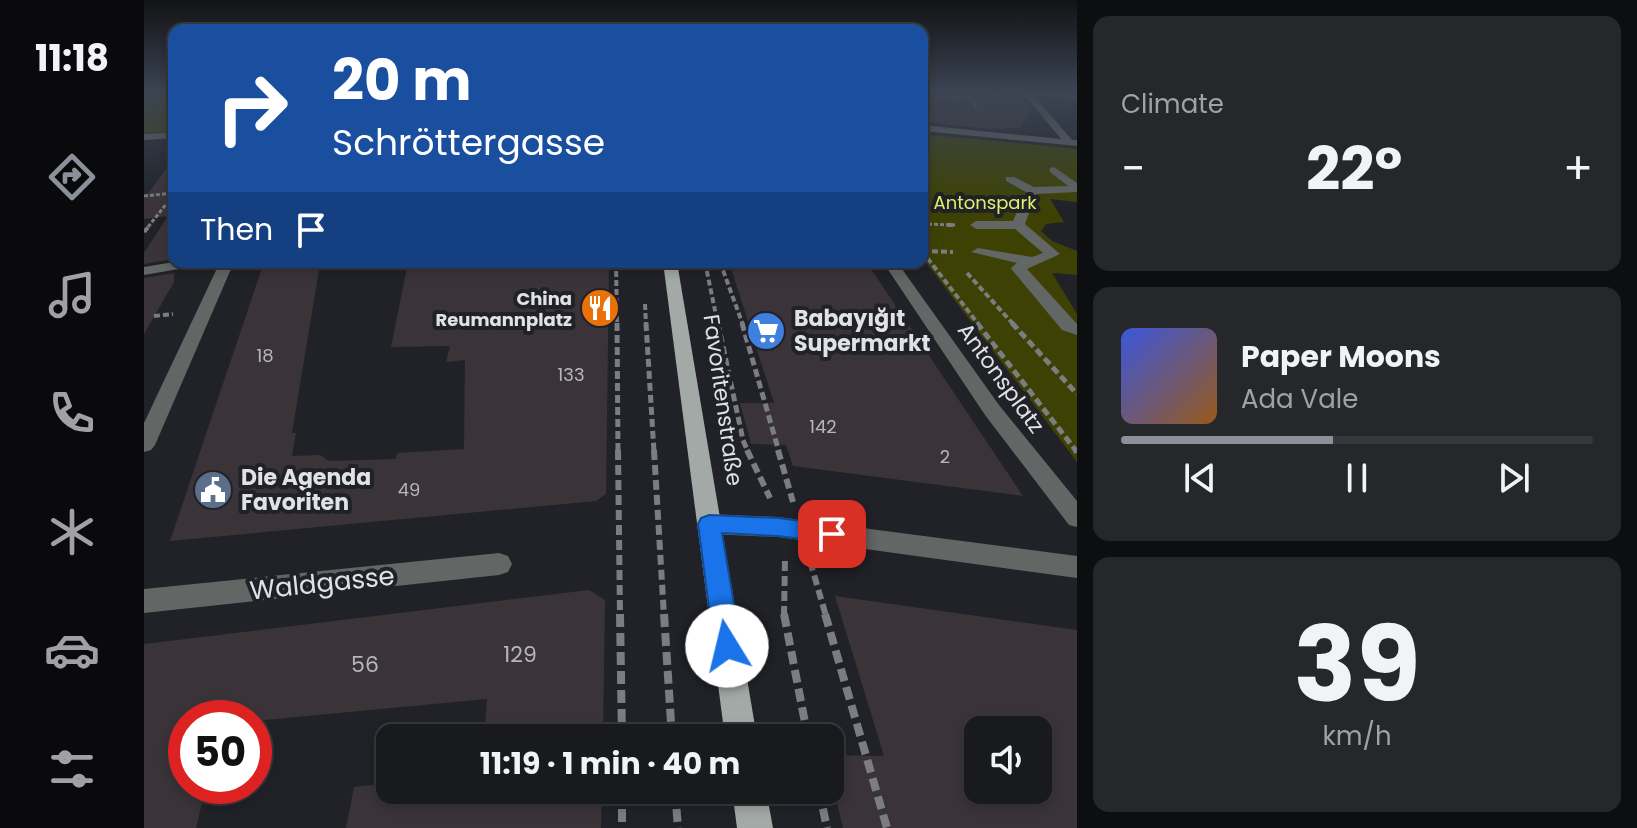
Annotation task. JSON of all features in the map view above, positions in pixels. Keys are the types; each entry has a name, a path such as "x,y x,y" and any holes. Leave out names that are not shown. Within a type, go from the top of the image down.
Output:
{"main road":[{"name":"Favoritenstraße","path":"671,268 739,724"},
{"path":"751,804 755,828"}],"street":[{"path":"950,131 1073,142"},
{"path":"144,137 168,135"},
{"path":"1054,170 1077,188"},
{"path":"1010,179 1032,191 1077,188"},
{"path":"1018,225 1032,191"},
{"path":"976,225 1018,225 1053,254 1018,268 1068,326 1077,330"},
{"path":"978,252 1034,262"},
{"path":"144,271 168,267"},
{"path":"144,445 224,268"},
{"name":"Antonsplatz","path":"894,268 992,410 1077,518"},
{"path":"709,524 789,528 1077,567"},
{"name":"Waldgasse","path":"144,601 499,564"}],"path":[{"path":"144,196 168,196"},
{"path":"144,232 168,202"},
{"path":"947,251 1077,394"},
{"path":"928,259 1077,452"},
{"path":"616,268 622,724"},
{"path":"706,268 748,456 789,528 784,623 805,724"},
{"path":"722,268 735,298 789,528 887,828"},
{"path":"645,297 671,724"},
{"path":"622,804 622,828"},
{"path":"676,804 678,828"},
{"path":"822,804 827,828"}],"green space":[{"name":"Antonspark","path":"928,135 1077,149 1077,202 1050,199 1064,222 1046,224 1041,231 1052,241 1077,251 1077,275 1052,273 1077,314 1077,462 928,265"}],"building":[{"path":"168,166 168,216 144,219 144,199"},
{"path":"168,216 168,260 144,264 144,253"},
{"path":"262,268 319,268 292,433 296,433 292,456 320,455 329,461 396,459 397,453 464,449 465,360 446,362 450,346 391,347 407,268 609,268 606,494 596,501 170,541"},
{"path":"731,268 870,268 1023,496 793,466 786,445 751,444 740,403 774,403"},
{"path":"174,273 174,282 144,334 144,278"},
{"path":"589,590 605,600 603,724 485,724 487,699 272,719 272,700 168,700 168,804 202,804 196,828 144,828 144,644"},
{"path":"835,596 1077,630 1077,828 843,828 837,804 844,804 844,755 884,756"},
{"path":"376,785 376,804 602,804 601,828 346,828 354,787"}],"place":[{"name":"China Reumannplatz","path":"600,308"},
{"name":"Babayığıt Supermarkt","path":"766,331"},
{"name":"Die Agenda Favoriten","path":"213,490"}],"route":[{"path":"727,646 709,524 778,527 832,534"}]}
